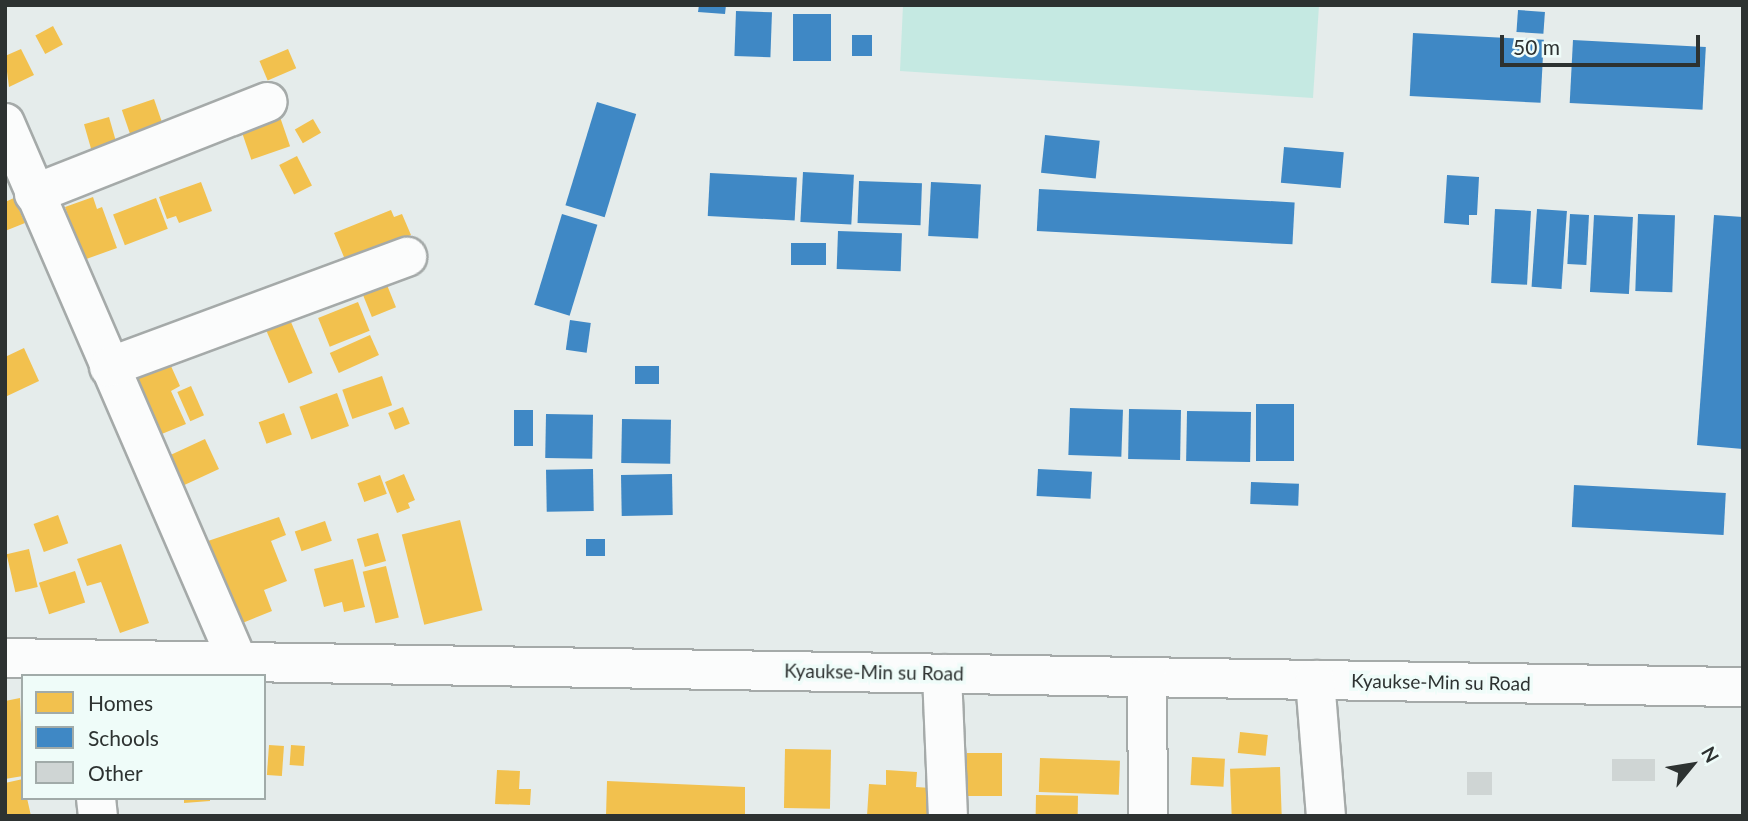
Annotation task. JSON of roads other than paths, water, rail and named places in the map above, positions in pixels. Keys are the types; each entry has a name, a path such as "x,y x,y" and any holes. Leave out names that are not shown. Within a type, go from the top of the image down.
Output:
{"street":[{"path":"34,194 267,102"},
{"path":"5,123 238,662"},
{"path":"109,368 407,257"},
{"name":"Kyaukse-Min su Road","path":"5,658 79,667 238,662 1743,687"},
{"path":"942,674 948,816"},
{"path":"1147,677 1148,816"},
{"path":"1315,680 1326,816"}]}
